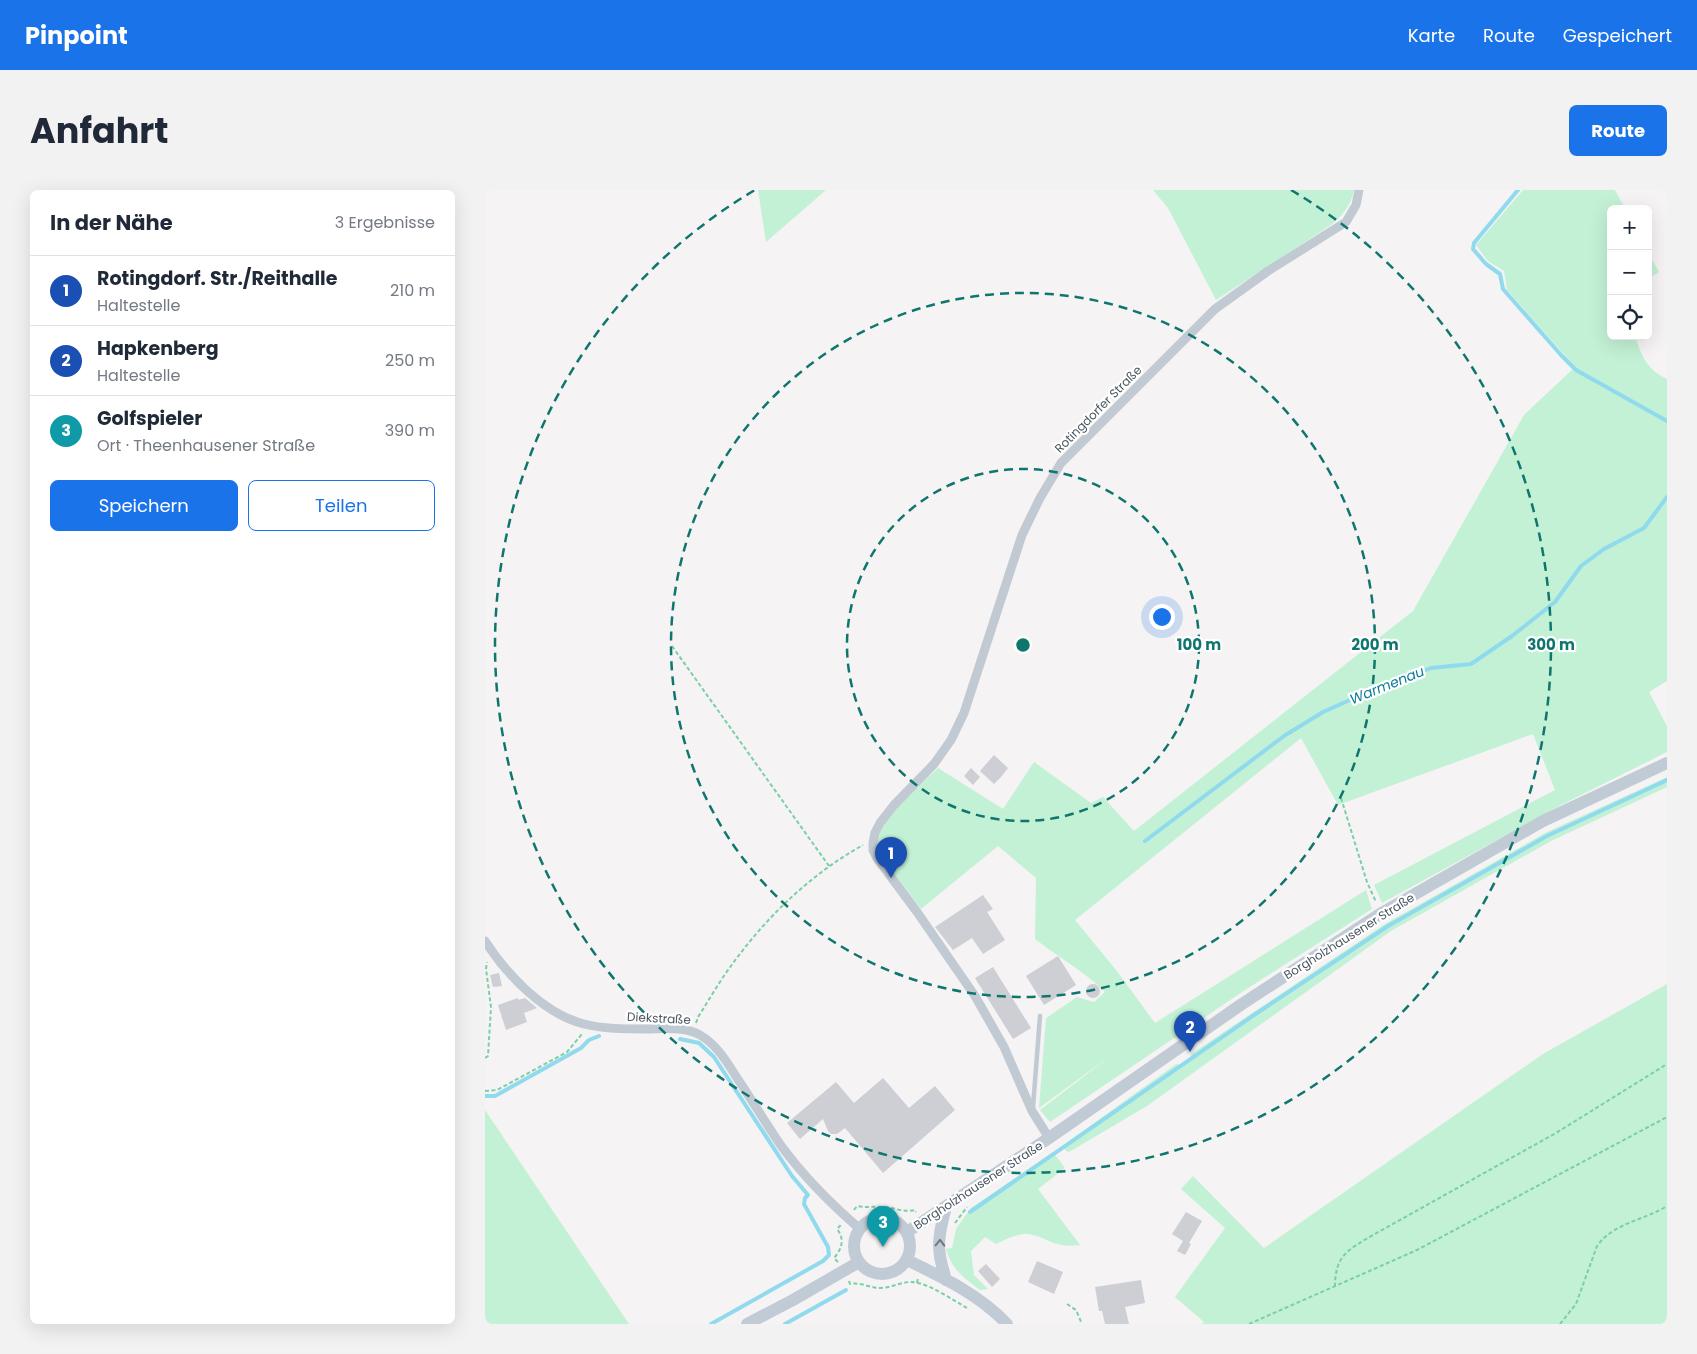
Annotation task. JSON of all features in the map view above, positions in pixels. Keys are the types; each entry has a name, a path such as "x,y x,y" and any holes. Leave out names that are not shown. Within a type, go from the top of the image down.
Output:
{"main road":[{"name":"Borgholzhausener Straße","path":"907,1232 1049,1138 1242,1004 1380,914 1543,821 1667,763"},
{"path":"947,1207 942,1222 939,1245 947,1280"},
{"path":"875,1219 893,1220 907,1232 910,1250 907,1260 897,1270 883,1275 869,1271 859,1262 855,1254 854,1245 860,1229 867,1223 875,1219"},
{"path":"907,1260 947,1280 983,1303 1007,1324"},
{"path":"747,1324 859,1262"}],"street":[{"name":"Rotingdorfer Straße","path":"873,843 880,823 893,805 934,764 951,740 964,713 1022,535 1040,498 1061,464 1215,309 1268,271 1346,222 1356,205 1359,190"},
{"name":"Borgholzhausener Straße","path":"873,843 877,858 975,996 1004,1047 1032,1110 1049,1138"},
{"name":"Diekstraße","path":"487,944 532,995 553,1011 585,1024 624,1028 677,1029 694,1032 702,1036 721,1052 783,1147 807,1178 824,1197 860,1229"}],"lane":[{"path":"1032,1110 1040,1016"}],"path":[{"path":"672,646 829,866"},
{"path":"1341,798 1367,882 1380,914"},
{"path":"694,1032 698,1017 731,965 772,916 797,892 829,866 863,845 873,843"},
{"path":"485,1058 488,1056 491,1007 486,969 487,944"},
{"path":"485,1091 497,1090 567,1052 582,1033 585,1024"},
{"path":"1335,1287 1335,1272 1346,1251 1556,1133 1667,1064"},
{"path":"1249,1324 1417,1250 1667,1117"},
{"path":"1560,1324 1576,1304 1597,1246 1602,1238 1618,1227 1667,1206"},
{"path":"843,1271 850,1284 861,1283 883,1288 905,1282 917,1283 969,1309"},
{"path":"1067,1304 1076,1310 1082,1324"}],"green space":[{"path":"758,190 826,190 766,242"},
{"path":"1153,190 1354,190 1346,209 1331,225 1216,300 1168,208"},
{"path":"1523,190 1615,190 1623,205 1607,205 1607,340 1637,340 1646,361 1654,371 1667,379 1667,681 1649,692 1667,726 1667,752 1561,805 1382,903 1374,885 1555,790 1533,734 1338,805 1301,738 1075,920 1116,970 1155,1023 1366,890 1372,909 1242,992 1050,1122 1040,1110 1113,1054 1039,1108 1046,1018 1077,997 1094,1002 1105,992 1080,971 1035,939 1036,878 998,846 921,909 882,857 878,844 881,832 886,822 902,802 938,768 1003,809 1034,762 1091,803 1103,797 1134,831 1413,611 1524,415 1575,367 1507,290 1504,271 1488,261 1476,245"},
{"path":"1652,259 1659,272 1652,276"},
{"path":"1667,777 1667,787 1551,841 1391,931 1147,1106 1069,1152 1062,1146 1176,1064 1181,1065 1190,1059 1191,1054 1385,924 1547,832"},
{"path":"1667,984 1667,1324 1202,1324 1204,1322 1175,1297 1225,1228 1181,1189 1193,1176 1264,1248 1543,1054"},
{"path":"485,1110 629,1324 485,1324"},
{"path":"1053,1152 1065,1168 1038,1189 1080,1245 1060,1245 1030,1234 1018,1235 996,1244 985,1237 971,1251 974,1275 988,1289 980,1290 959,1273 946,1249 952,1248 956,1229 971,1208"}],"building":[{"path":"994,755 1008,768 994,784 980,771"},
{"path":"971,768 980,777 973,785 964,776"},
{"path":"983,895 993,909 987,912 1005,940 983,954 972,938 953,950 935,927"},
{"path":"1058,956 1076,985 1044,1005 1026,976"},
{"path":"993,967 1031,1028 1013,1039 975,978"},
{"path":"499,973 502,986 493,987 490,975"},
{"path":"1090,984 1096,984 1100,991 1096,998 1090,998 1086,994 1086,988"},
{"path":"518,998 518,1000 525,998 537,1008 524,1013 527,1022 506,1030 498,1005"},
{"path":"883,1078 909,1108 935,1086 955,1110 883,1173 845,1128 837,1134 831,1134 823,1119 800,1139 787,1123 836,1082 854,1103"},
{"path":"1186,1212 1202,1221 1189,1243 1191,1244 1185,1255 1177,1251 1183,1241 1172,1234"},
{"path":"1037,1261 1063,1272 1054,1294 1028,1282"},
{"path":"986,1264 1000,1279 992,1287 978,1271"},
{"path":"1141,1280 1145,1303 1125,1307 1129,1324 1105,1324 1102,1311 1099,1311 1095,1287"}],"waterway":[{"name":"Warmenau","path":"1518,190 1474,243 1473,249 1486,264 1500,274 1503,289 1576,370 1667,421"},
{"name":"Warmenau","path":"1145,841 1284,736 1323,712 1370,691 1431,668 1471,664 1512,636 1555,602 1581,566 1604,549 1644,528 1667,497"},
{"path":"970,1212 1254,1015 1388,926 1547,836 1667,780"},
{"path":"485,1096 495,1096 581,1048 589,1040 599,1036"},
{"path":"680,1039 699,1043 714,1057 792,1176 808,1195 805,1198 804,1204 828,1247 829,1255 823,1261 711,1324"},
{"path":"785,1324 846,1290"}],"place":[{"name":"Rotingdorf. Str./Reithalle","path":"891,878"},
{"name":"Hapkenberg","path":"1190,1052"},
{"name":"Golfspieler","path":"883,1247"}]}
